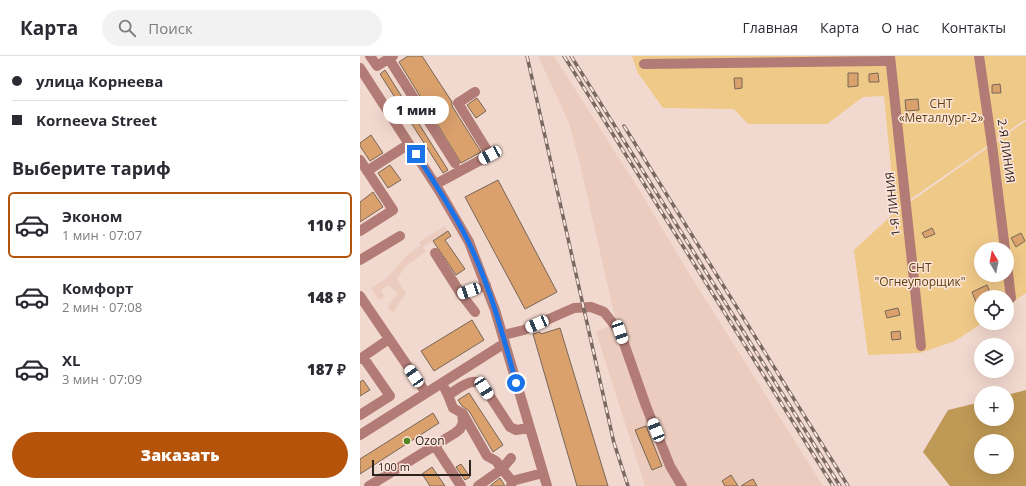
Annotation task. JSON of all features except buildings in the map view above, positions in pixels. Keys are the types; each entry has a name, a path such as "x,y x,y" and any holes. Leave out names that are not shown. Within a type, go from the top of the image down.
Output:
{"street":[{"path":"370,56 377,66 391,57 455,163"},
{"name":"2-Я ЛИНИЯ","path":"979,56 1004,242"},
{"path":"644,64 880,61 890,58"},
{"name":"1-Я ЛИНИЯ","path":"890,58 921,346"},
{"path":"360,68 436,184 466,237 486,285 504,339 547,486"},
{"path":"436,184 490,155 458,103 474,92"},
{"path":"367,171 409,144"},
{"path":"360,160 393,210 360,231"},
{"path":"360,260 400,236"},
{"path":"435,253 474,312"},
{"path":"461,294 486,285"},
{"path":"360,296 426,393"},
{"path":"360,435 441,383 504,339 574,308 591,307 604,312 620,332 646,406 670,466 682,486"},
{"path":"360,416 390,396 361,358 389,340"},
{"path":"448,395 471,382 479,383 484,388 510,427 516,430 529,428"},
{"path":"441,383 454,408 462,413 487,456 496,461 511,484 543,473"},
{"path":"369,486 460,429 463,423 462,413"},
{"path":"435,446 461,486"},
{"path":"478,486 502,469 511,458"}],"shaded area":[{"path":"538,56 554,56 643,196 685,267 823,486 645,486 596,332 616,322 580,164 569,123"},
{"path":"445,226 448,231 423,247 426,251 405,267 397,279 406,293 393,313 387,307 398,293 388,285 381,290 385,297 379,300 371,288 387,278 407,255 421,245 419,242"},
{"path":"1026,390 1026,486 950,486 923,452 948,410 974,404 974,426 1014,426 1014,393"}],"green space":[{"name":"СНТ «Металлург-2»","path":"632,56 1026,56 1026,119 895,210 884,96 863,97 827,124 748,124 734,109 663,108 638,73"},
{"name":"СНТ \"Огнеупорщик\"","path":"1026,121 1026,293 1014,301 1014,290 974,290 974,328 955,341 920,353 868,355 854,250 893,214"}],"railway":[{"path":"527,56 614,443 628,486"},
{"path":"564,56 833,486"},
{"path":"571,56 840,486"},
{"path":"624,126 848,486"}],"place":[{"name":"Ozon","path":"407,441"}],"route":[{"path":"416,154 451,210 472,251 491,300 516,383"}]}
